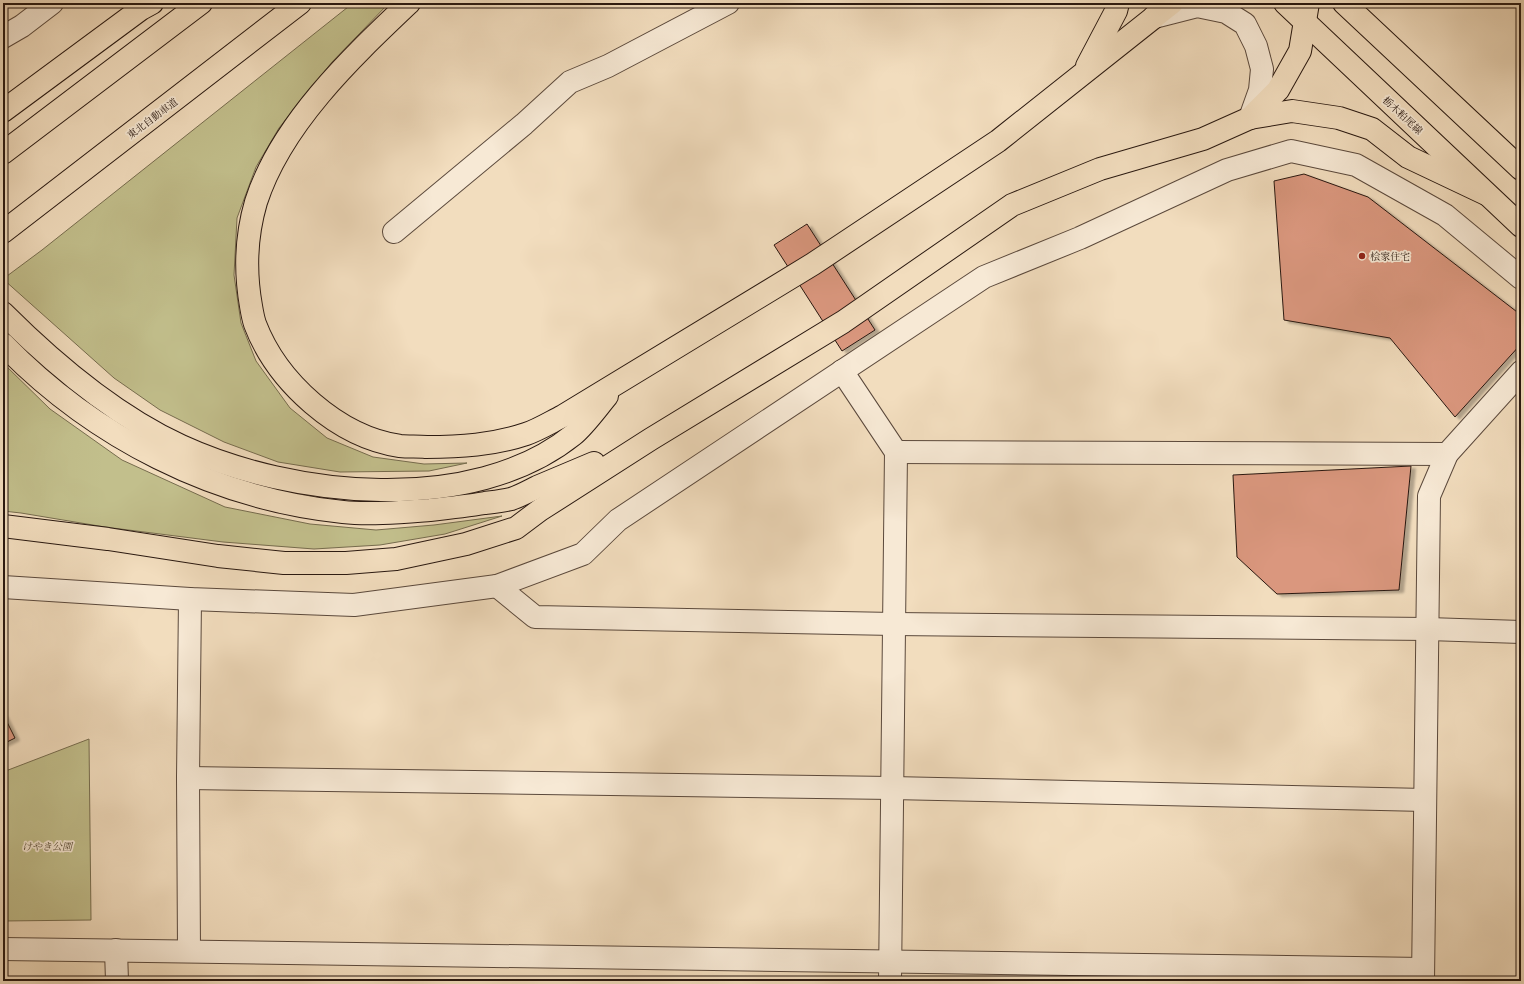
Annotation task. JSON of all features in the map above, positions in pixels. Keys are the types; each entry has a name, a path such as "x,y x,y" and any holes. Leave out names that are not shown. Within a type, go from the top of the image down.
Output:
{"main road":[{"path":"3,111 141,9 152,3"},
{"path":"3,153 201,3"},
{"name":"東北自動車道","path":"6,230 300,3"},
{"path":"409,3 381,29 336,76 297,122 273,163 256,202 248,242 247,285 255,323 274,360 303,395 333,419 365,437 400,446 469,446 502,441 528,433 562,416 813,264 992,146 1172,3"},
{"path":"1082,74 1116,11 1118,3"},
{"name":"栃木粕尾線","path":"1286,3 1307,13 1486,194 1521,226"},
{"path":"1344,3 1521,169"},
{"path":"1250,118 1278,90 1300,51 1307,13"},
{"path":"3,526 108,539 218,556 284,563 346,563 396,559 466,544 516,528 540,510 651,439 843,322 1012,205 1100,169 1203,139 1250,118 1292,111 1339,118 1372,129 1408,157 1486,194"},
{"path":"3,313 37,347 90,390 132,419 181,446 230,465 286,480 338,488 391,490 436,487 481,479 514,468 541,456 574,434 622,379"},
{"path":"3,344 19,360 69,403 115,435 154,456 201,478 243,492 295,504 343,512 401,512 452,508 510,499 651,439"}],"street":[{"path":"3,36 22,26 52,3"},
{"path":"394,232 524,124 570,82 608,66 728,3"},
{"path":"1154,17 1196,6 1226,12 1245,24 1256,46 1262,69 1260,90 1250,118"},
{"path":"3,587 190,599 354,605 497,586 582,554 618,520 984,277 1080,238 1227,170 1291,151 1356,165 1445,215 1521,278"},
{"path":"842,371 896,452 890,971"},
{"path":"3,948 189,951 890,971 1423,975 1430,496 1447,454 1521,372"},
{"path":"896,452 1447,454"},
{"path":"497,586 535,617 894,624 1428,629 1521,632"},
{"path":"189,951 188,778 190,599"},
{"path":"188,778 892,788 1426,800"},
{"path":"116,950 117,981"}],"green space":[{"path":"353,3 389,3 332,62 279,128 256,167 237,218 234,275 241,323 256,361 290,408 327,438 373,457 424,464 467,463 429,471 340,472 278,462 224,442 160,410 114,378 3,279 42,250"},
{"path":"3,363 50,409 122,460 225,507 310,524 376,530 434,525 502,516 445,534 380,545 314,549 223,542 105,527 3,511"},
{"name":"けやき公園","path":"89,739 91,920 3,921 3,772"}],"building":[{"name":"桧家住宅","path":"1304,174 1368,197 1521,315 1521,344 1455,417 1390,338 1284,320 1274,181"},
{"path":"807,224 875,330 842,351 774,245"},
{"path":"1411,466 1399,590 1277,594 1237,557 1233,475"},
{"path":"3,714 15,738 3,744"}],"place":[{"name":"桧家住宅","path":"1362,256"}]}
